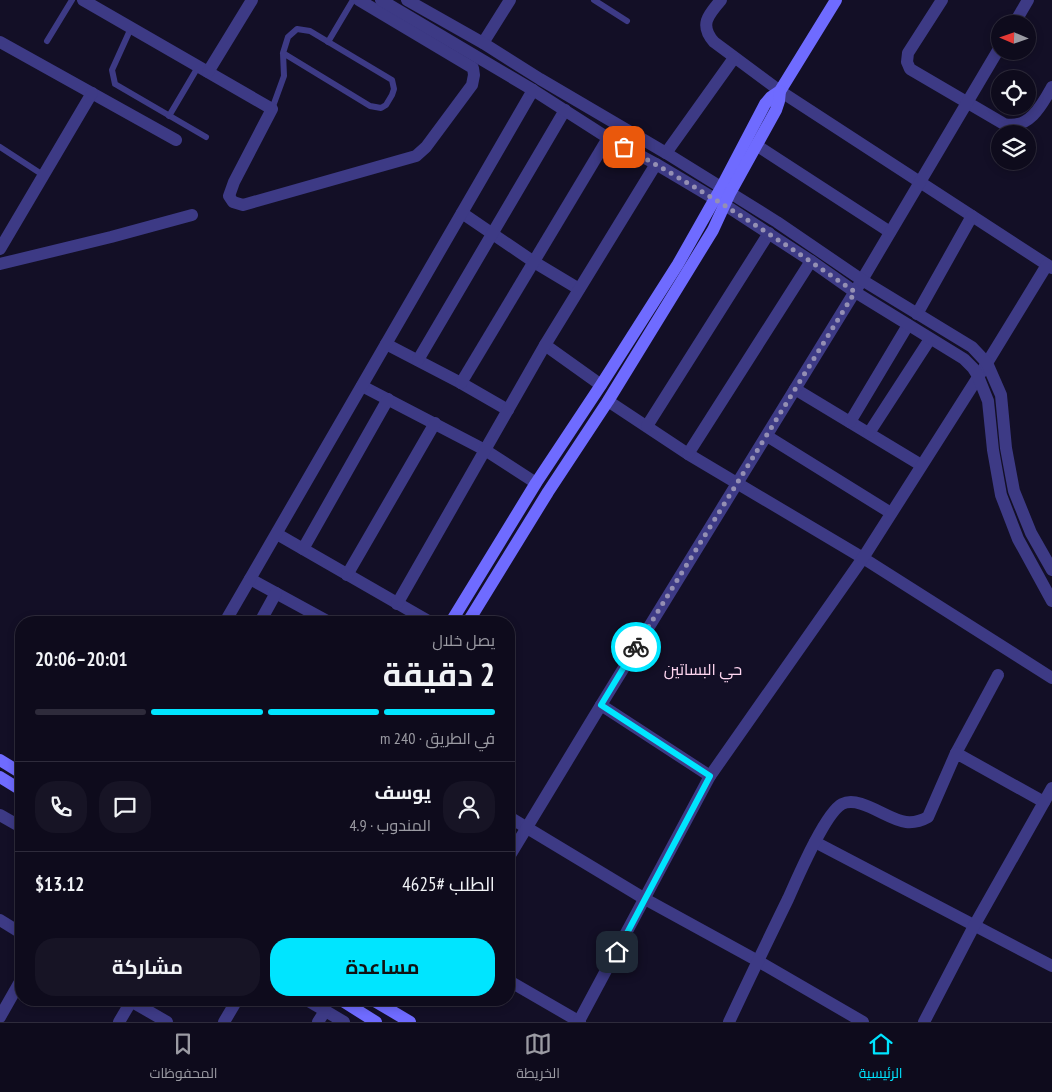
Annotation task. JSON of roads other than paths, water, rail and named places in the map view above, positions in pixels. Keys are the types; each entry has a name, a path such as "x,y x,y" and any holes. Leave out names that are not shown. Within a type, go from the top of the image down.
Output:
{"main road":[{"path":"455,616 536,483 756,145 776,110 780,92 836,0"},
{"path":"472,616 548,492 608,402 713,230 723,196 765,104 771,97 780,92"},
{"path":"0,760 15,769"},
{"path":"3,779 15,773"},
{"path":"3,779 15,786"},
{"path":"351,1006 376,1022"},
{"path":"383,1006 410,1022"}],"street":[{"path":"83,0 272,109 234,182 229,196 233,202 243,205 416,156 426,147 472,85 473,68 360,0"},
{"path":"203,70 252,0"},
{"path":"381,0 533,90 608,138 656,164 777,222 862,280 972,347 987,363 1001,395 1006,448 1014,491 1031,533 1052,570"},
{"path":"407,0 483,43 666,153 769,233 855,292 964,359 978,376 988,401 993,450 1001,495 1018,539 1052,601"},
{"path":"483,43 510,0"},
{"path":"515,985 580,1022 710,776 863,558 978,376 1050,267 780,92 714,42 709,37 706,23 708,16 721,0"},
{"path":"942,0 908,53 907,62 910,69 1004,124 1015,126 1030,119 1041,106 1052,87"},
{"path":"1019,15 1028,0"},
{"path":"0,42 176,140"},
{"path":"666,153 734,58"},
{"path":"515,847 855,292 992,60"},
{"path":"228,616 533,90"},
{"path":"0,249 92,93"},
{"path":"418,360 565,110"},
{"path":"461,382 608,138"},
{"path":"756,145 890,232"},
{"path":"398,604 545,345 656,164"},
{"path":"462,212 534,262 579,289"},
{"path":"0,264 192,215"},
{"path":"917,314 972,216"},
{"path":"646,426 769,233"},
{"path":"688,454 811,261"},
{"path":"850,422 908,325"},
{"path":"869,433 930,338"},
{"path":"386,344 461,382 508,410"},
{"path":"545,345 601,385"},
{"path":"362,386 485,450 536,483"},
{"path":"795,389 922,465"},
{"path":"303,549 388,399"},
{"path":"608,402 688,454 863,558 1052,678"},
{"path":"347,575 435,424"},
{"path":"767,436 891,513"},
{"path":"277,534 419,616"},
{"path":"250,579 318,616"},
{"path":"263,616 276,593"},
{"path":"729,1022 815,842 833,812 842,804 851,802 864,805 905,822 918,822 928,817 956,753 998,675"},
{"path":"601,705 710,776"},
{"path":"956,753 1044,802"},
{"path":"924,1022 974,926 1052,788"},
{"path":"0,816 15,824"},
{"path":"515,821 644,899 758,961 863,1022"},
{"path":"815,842 1052,966"},
{"path":"0,920 15,929"},
{"path":"0,1017 15,991"},
{"path":"119,1022 128,1006"},
{"path":"141,1006 167,1022"},
{"path":"224,1022 233,1006"},
{"path":"317,1006 344,1022"},
{"path":"318,1022 325,1011"}],"lane":[{"path":"47,41 72,0"},
{"path":"328,42 353,0"},
{"path":"594,0 627,21"},
{"path":"131,28 112,70 115,84 206,137"},
{"path":"272,109 284,76 283,53 288,38 296,29 310,31 392,80 394,89 386,105 381,108 370,106 283,53"},
{"path":"169,116 203,70"},
{"path":"0,148 43,175"}],"district":[{"name":"حي البساتين","path":"703,669"}]}
